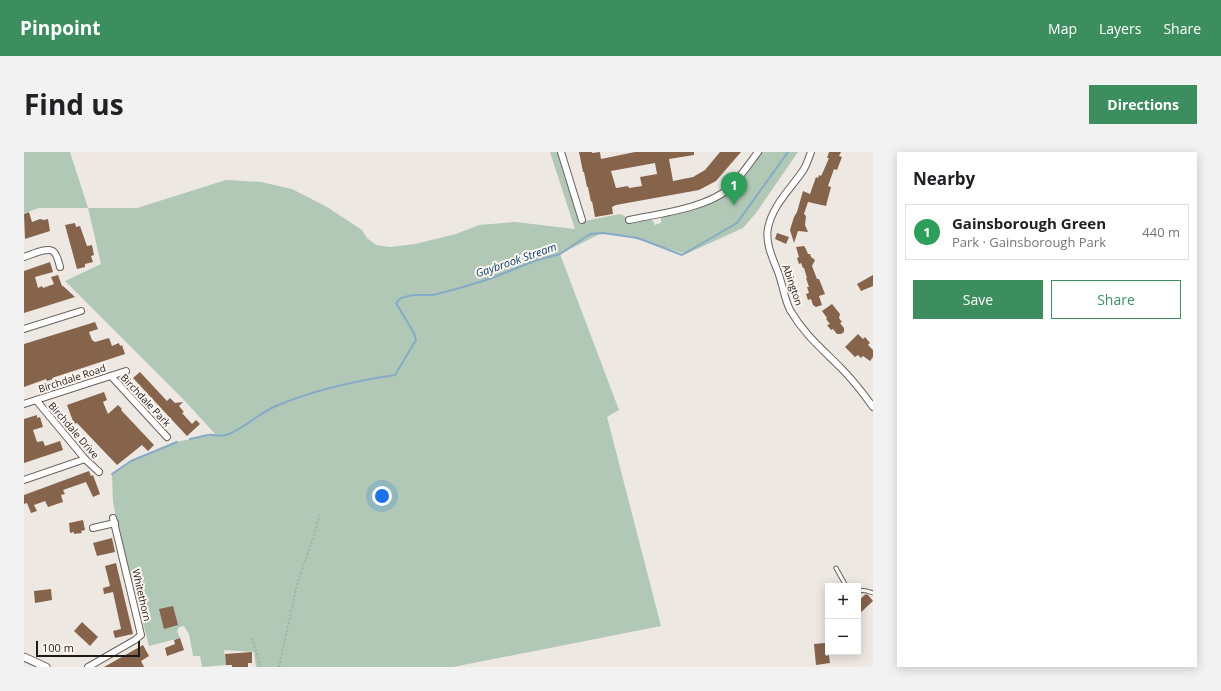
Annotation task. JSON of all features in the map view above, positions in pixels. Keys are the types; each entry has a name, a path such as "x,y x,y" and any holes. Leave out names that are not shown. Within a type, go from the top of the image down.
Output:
{"street":[{"path":"562,152 582,220"},
{"path":"629,220 703,203 717,196 728,189 758,152"},
{"name":"Abington","path":"811,152 804,168 774,209 768,229 768,241 781,279 784,295 789,309 807,335 841,368 873,407"},
{"path":"24,257 45,250 51,250 55,253 60,267"},
{"path":"24,329 81,311"},
{"name":"Birchdale Road","path":"24,404 126,371"},
{"name":"Birchdale Park","path":"110,376 167,437"},
{"name":"Birchdale Drive","path":"36,400 85,459 99,472"},
{"path":"24,480 85,459"},
{"name":"Whitethorn","path":"88,667 135,640 140,635 114,520 92,528"},
{"path":"24,657 46,667"}],"lane":[{"path":"836,568 844,583"},
{"path":"861,590 867,590 873,593"}],"path":[{"path":"279,667 297,584 315,533 319,514"},
{"path":"252,638 261,667"}],"green space":[{"path":"24,152 70,152 88,208 39,208 24,213"},
{"path":"550,152 558,152 580,222 620,214 625,216 627,223 649,219 653,221 655,225 661,223 661,218 665,215 700,208 710,204 728,192 762,152 798,152 756,213 743,228 686,254 626,236 602,233 560,254 619,410 607,417 661,626 453,667 256,667 254,652 224,650 226,665 202,667 200,656 193,656 189,634 184,626 179,627 177,631 180,638 149,646 118,527 113,502 112,474 131,461 177,442 210,435 217,436 183,399 65,281 101,264 88,208 137,208 226,180 261,182 292,189 327,207 362,230 367,238 376,245 390,247 415,244 456,234 479,225 515,222 575,229"}],"building":[{"path":"579,152 600,152 601,159 635,152 694,152 694,155 669,159 673,181 693,177 705,170 720,152 741,152 716,181 699,190 616,205 612,207 613,214 595,217 592,201 591,202","holes":["655,163 657,174 640,177 642,186 616,188 611,171"]},
{"path":"829,152 841,152 839,156 842,157 837,170 834,169 828,186 831,187 826,206 808,202 804,214 806,216 805,225 808,232 798,231 794,243 790,230 803,191 810,194 816,177 818,178 819,175 821,176 823,172 829,158 827,158"},
{"path":"29,212 32,222 40,219 48,219 50,231 25,239 24,214"},
{"path":"75,223 76,227 80,226 87,246 92,245 94,255 91,256 93,262 85,264 85,267 77,269 65,225"},
{"path":"777,233 789,237 786,244 775,239"},
{"path":"804,246 808,254 810,254 815,260 812,266 825,294 819,296 822,305 816,307 813,305 811,299 808,300 806,294 809,293 807,278 804,268 801,263 799,264 797,258 799,257 796,247"},
{"path":"50,262 53,272 35,277 38,288 42,286 43,288 54,284 51,277 58,275 62,286 75,297 24,313 24,271"},
{"path":"873,275 873,286 861,291 857,284"},
{"path":"832,304 840,314 839,318 842,322 840,323 844,328 844,332 841,334 837,334 833,329 831,330 827,325 830,324 822,311"},
{"path":"95,322 98,329 89,332 92,340 95,342 109,338 112,346 119,343 120,346 122,345 125,354 47,381 46,379 24,387 24,344"},
{"path":"858,334 863,339 865,337 870,343 868,345 873,350 873,357 870,361 863,356 861,358 858,355 855,357 845,347"},
{"path":"140,372 167,401 170,398 175,403 183,402 179,406 184,412 182,413 192,424 196,420 200,424 187,436 133,378"},
{"path":"104,392 107,400 103,402 108,414 118,405 154,445 148,451 142,445 117,465 77,423 74,424 67,405"},
{"path":"37,415 37,418 40,417 43,427 33,430 37,442 43,441 45,446 60,441 63,450 24,463 24,419"},
{"path":"89,471 91,476 93,475 100,494 93,497 86,482 63,490 65,494 61,495 63,502 48,507 45,501 34,505 37,511 31,513 27,503 24,504 24,495"},
{"path":"83,520 85,530 81,531 82,533 70,533 69,523"},
{"path":"112,538 115,552 97,556 93,543"},
{"path":"116,563 133,634 115,638 113,631 121,629 113,592 104,594 103,588 110,586 105,566"},
{"path":"51,589 52,600 35,603 34,591"},
{"path":"866,594 873,601 861,612 861,598"},
{"path":"173,606 178,625 164,629 159,609"},
{"path":"82,622 98,637 90,646 74,631"},
{"path":"180,638 184,650 167,656 165,648 175,644 174,640"},
{"path":"825,643 825,655 829,655 830,663 816,665 814,644"},
{"path":"143,645 149,656 141,661 144,667 104,667"},
{"path":"252,652 252,663 248,663 248,667 232,667 232,665 226,665 225,654"}],"waterway":[{"name":"Gaybrook Stream","path":"190,439 208,435 223,436 229,434 270,409 305,395 349,383 395,375 416,340 414,333 396,303 401,298 413,295 433,295 492,278 537,260 560,254 590,234 603,233 638,238 682,255 737,223 788,152"},
{"name":"Gaybrook Stream","path":"112,474 131,461 177,442"}],"place":[{"name":"Gainsborough Green","path":"734,205"}]}
